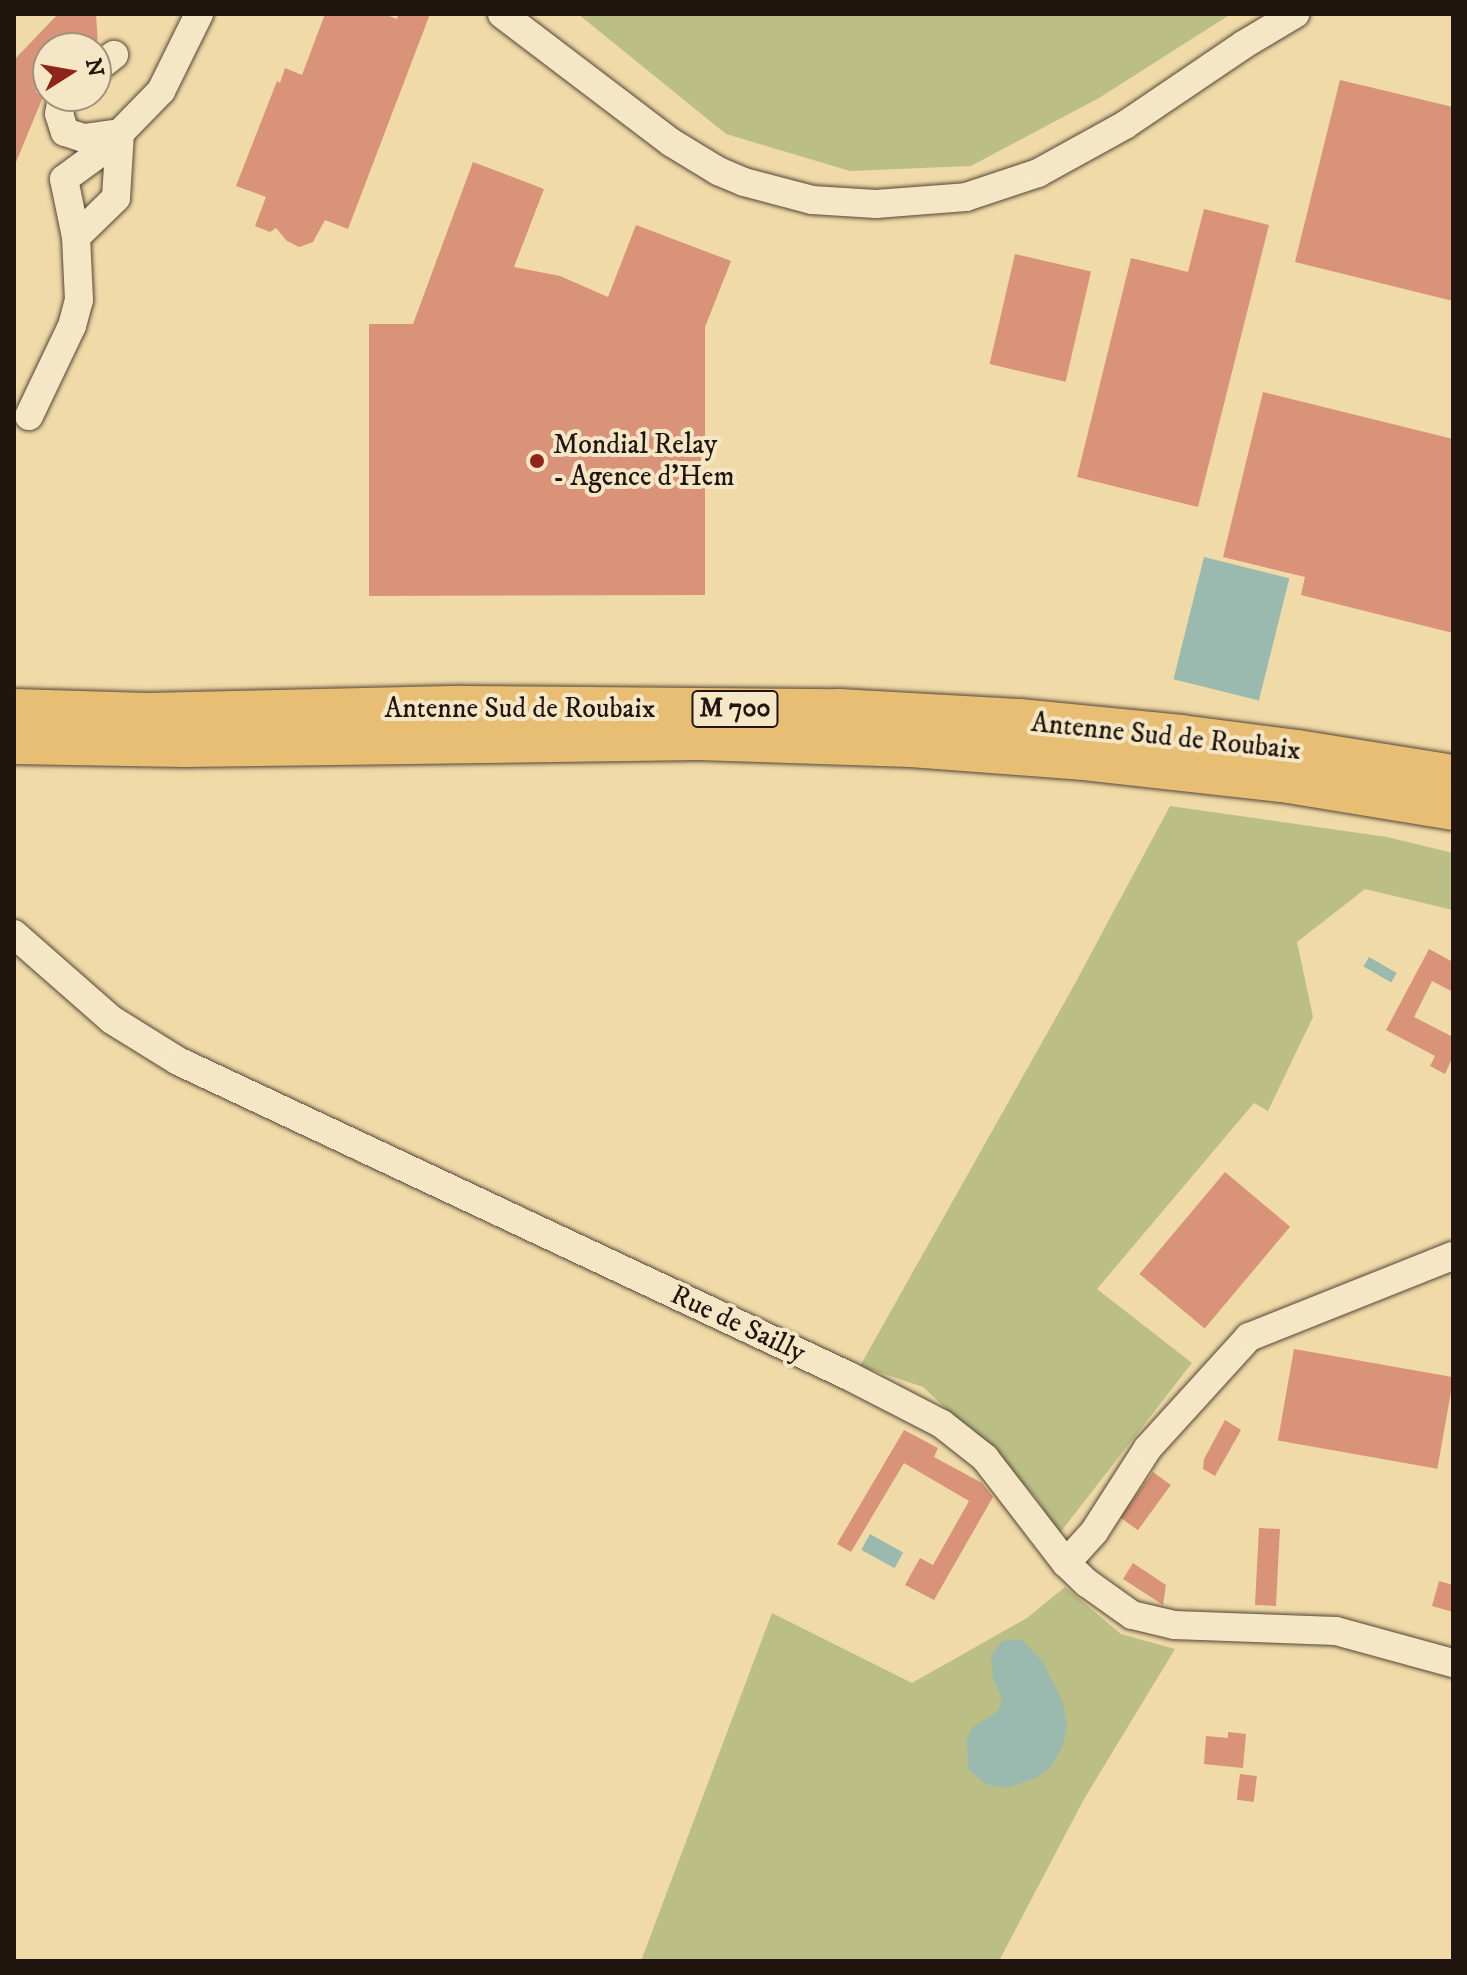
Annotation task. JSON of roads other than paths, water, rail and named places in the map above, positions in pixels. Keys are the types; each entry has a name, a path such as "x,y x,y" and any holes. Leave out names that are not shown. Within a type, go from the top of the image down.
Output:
{"highway":[{"name":"Antenne Sud de Roubaix","path":"14,710 147,714 462,707 839,710 1019,720 1165,735 1311,752 1453,776"},
{"name":"Antenne Sud de Roubaix","path":"14,743 185,746 699,739 911,746 1082,759 1269,779 1453,809"}],"street":[{"path":"29,416 72,326 79,300 76,237 64,179 105,149 161,91 199,14"},
{"path":"502,14 672,143 718,171 744,182 812,200 876,204 966,197 1038,173 1125,125 1243,45 1295,14"},
{"path":"59,112 65,132 84,138 120,133"},
{"path":"76,237 116,198 120,133"},
{"name":"Rue de Sailly","path":"14,934 112,1020 178,1061 835,1369 942,1424 985,1458 1066,1563 1110,1602 1132,1615 1153,1622 1336,1631 1453,1663"},
{"path":"1066,1563 1094,1532 1148,1448 1249,1337 1453,1256"}],"water":[{"path":"1204,557 1289,578 1259,701 1174,679"},
{"path":"1369,957 1397,973 1391,983 1364,967"},
{"path":"870,1534 903,1552 895,1568 861,1550"},
{"path":"1021,1639 1043,1662 1063,1703 1067,1726 1063,1745 1052,1766 1036,1778 1007,1788 985,1784 968,1769 967,1740 972,1728 998,1711 1002,1698 993,1678 991,1656 1002,1641"}],"place":[{"name":"Mondial Relay - Agence d'Hem","path":"537,461"}]}
